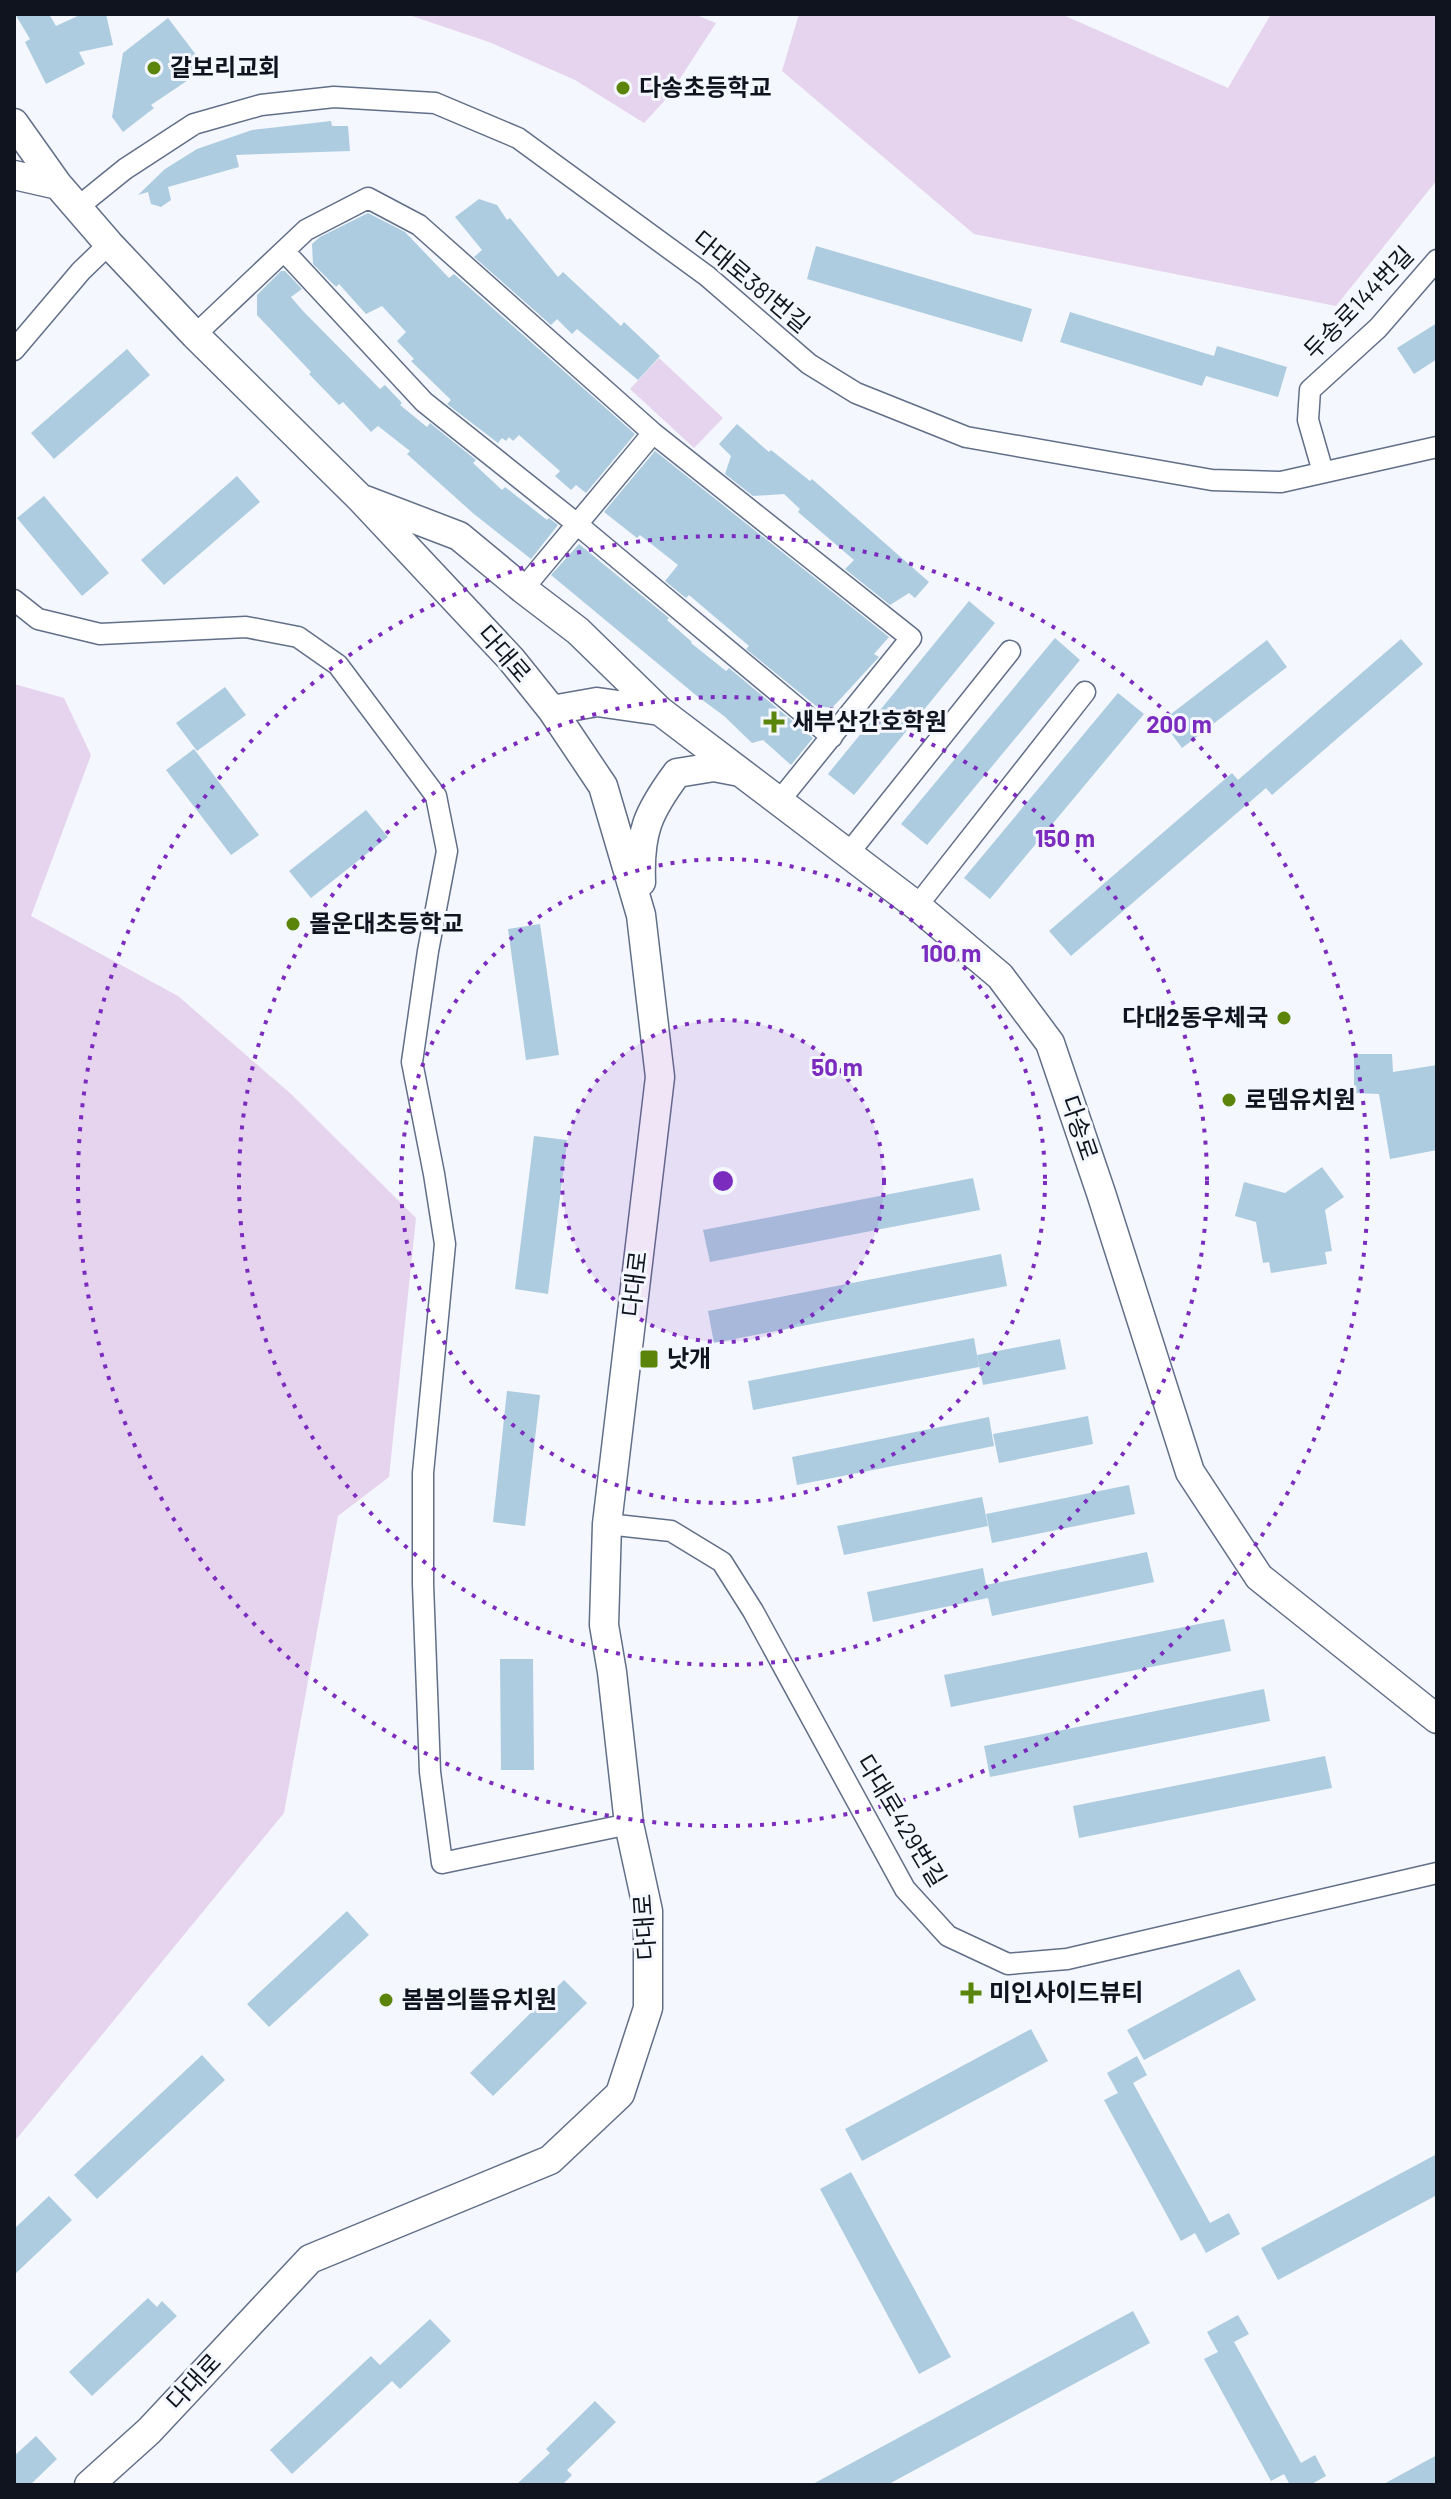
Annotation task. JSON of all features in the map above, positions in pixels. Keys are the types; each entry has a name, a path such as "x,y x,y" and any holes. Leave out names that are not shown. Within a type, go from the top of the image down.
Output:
{"main road":[{"name":"다대로","path":"14,123 58,185 109,244 195,335 360,498 511,659 552,710 603,786 641,915 660,1077 607,1524 604,1625 629,1824 648,1911 648,2008 620,2094 550,2160 310,2259 149,2431 89,2485"},
{"path":"14,175 58,185"},
{"path":"360,498 459,536 578,631 660,711"},
{"name":"다송로","path":"552,710 597,702 660,711 917,906 1000,976 1050,1043 1190,1472 1259,1577 1437,1719"},
{"path":"641,915 640,850 654,804 677,773 714,767 742,772"}],"street":[{"name":"다대로381번길","path":"78,207 125,169 194,124 261,105 334,97 435,103 518,138 707,276 809,364 856,393 966,437 1212,480 1281,482 1437,447"},
{"path":"195,335 306,230 368,198 419,225 653,433 911,638 780,800"},
{"path":"14,350 81,271 109,244"},
{"path":"284,251 424,402 577,524 832,737"},
{"name":"두송로144번길","path":"1323,472 1308,420 1310,390 1378,328 1437,260"},
{"path":"523,589 653,433"},
{"path":"14,600 38,619 100,634 246,627 298,637 338,665 436,796 447,851 412,1062 445,1244 423,1473 423,1584 430,1772 442,1863 629,1824"},
{"path":"848,854 1010,651"},
{"path":"917,906 1085,692"},
{"name":"다대로429번길","path":"607,1524 671,1531 722,1562 753,1611 905,1889 948,1936 1008,1964 1067,1959 1437,1873"}],"shaded area":[{"path":"406,14 694,14 716,23 668,97 644,123 575,80 489,42"},
{"path":"799,14 1061,14 1228,88 1271,14 1437,14 1437,180 1336,306 974,234 782,71"},
{"path":"659,358 723,418 694,448 630,389"},
{"path":"14,684 64,698 91,755 31,916 178,996 291,1094 416,1218 389,1477 338,1516 284,1813 14,2142"}],"building":[{"path":"15,14 49,14 56,26 82,14 106,14 113,45 79,52 85,64 46,84 25,42 30,39"},
{"path":"168,18 206,68 151,105 154,108 123,132 112,117 123,53"},
{"path":"331,121 332,126 348,126 350,151 236,155 239,167 168,187 171,200 161,207 151,204 148,192 138,195 165,169 197,149 252,130"},
{"path":"479,199 497,205 558,277 563,272 621,326 624,322 660,356 638,380 577,329 572,334 557,319 551,325 474,257 482,250 455,217"},
{"path":"368,213 405,232 449,278 454,274 635,434 586,493 576,485 571,490 555,476 560,471 519,435 513,441 509,437 506,441 502,438 498,443 447,404 451,400 411,361 414,359 397,341 406,332 382,306 366,314 339,284 336,287 313,264 312,244"},
{"path":"816,246 1032,309 1022,342 807,279"},
{"path":"281,271 285,271 302,289 291,297 380,389 385,385 402,403 400,405 427,427 430,423 476,460 473,463 502,490 505,487 558,525 531,559 474,514 407,454 410,451 378,426 371,432 343,402 339,405 257,315 257,295"},
{"path":"1070,312 1214,356 1217,346 1287,367 1278,397 1206,376 1202,386 1060,342"},
{"path":"1437,323 1437,359 1414,374 1397,348"},
{"path":"127,349 150,375 54,459 31,433"},
{"path":"737,424 769,452 771,450 810,481 812,479 929,582 915,598 909,593 890,605 845,569 854,560 798,512 800,509 784,494 753,496 725,474 731,456 719,444"},
{"path":"655,451 889,637 874,654 879,657 832,708 816,706 746,649 749,646 689,595 686,598 665,581 678,565 604,512"},
{"path":"237,476 260,502 164,585 141,560"},
{"path":"44,496 109,573 82,596 17,518"},
{"path":"579,544 669,618 667,620 691,643 726,671 729,668 813,738 791,765 763,740 752,743 724,716 551,575"},
{"path":"969,601 995,623 854,795 828,774"},
{"path":"1055,638 1080,660 927,845 901,824"},
{"path":"1401,639 1423,664 1272,795 1266,788 1071,956 1049,931 1232,773 1238,780"},
{"path":"1267,640 1287,667 1182,748 1162,721"},
{"path":"225,687 246,715 197,751 176,723"},
{"path":"1118,693 1144,714 990,899 964,878"},
{"path":"194,749 259,835 231,855 166,770"},
{"path":"366,810 388,837 311,898 289,871"},
{"path":"540,924 559,1055 526,1060 508,929"},
{"path":"1354,1054 1392,1054 1393,1072 1437,1065 1437,1150 1390,1159 1379,1094 1354,1093"},
{"path":"534,1136 567,1140 548,1294 515,1289"},
{"path":"1322,1167 1344,1197 1325,1210 1332,1251 1325,1252 1327,1264 1271,1273 1269,1262 1263,1263 1256,1222 1235,1216 1244,1182 1285,1193"},
{"path":"973,1178 980,1210 710,1262 703,1230"},
{"path":"1001,1254 1007,1286 714,1343 708,1311"},
{"path":"974,1338 979,1367 753,1410 748,1381"},
{"path":"1060,1339 1066,1369 983,1385 977,1355"},
{"path":"507,1391 540,1395 525,1526 493,1522"},
{"path":"1088,1416 1093,1444 999,1463 993,1434"},
{"path":"989,1417 994,1446 797,1485 792,1457"},
{"path":"1129,1485 1135,1514 992,1543 986,1514"},
{"path":"982,1497 988,1526 844,1555 837,1526"},
{"path":"1147,1552 1154,1582 992,1616 988,1598 873,1622 867,1592 983,1568 986,1585"},
{"path":"1224,1619 1231,1651 951,1707 944,1675"},
{"path":"500,1659 533,1659 534,1770 501,1770"},
{"path":"1264,1689 1270,1721 990,1777 984,1746"},
{"path":"1325,1756 1332,1788 1079,1838 1073,1806"},
{"path":"347,1911 369,1935 269,2027 247,2004"},
{"path":"1239,1969 1256,2000 1144,2060 1127,2030"},
{"path":"564,1980 587,2003 493,2096 470,2073"},
{"path":"1031,2029 1048,2061 862,2161 845,2129"},
{"path":"202,2055 225,2080 97,2199 74,2175"},
{"path":"1137,2056 1147,2075 1133,2083 1210,2223 1229,2213 1240,2234 1206,2253 1195,2233 1181,2241 1104,2100 1118,2093 1107,2073"},
{"path":"1437,2154 1437,2195 1278,2280 1261,2248"},
{"path":"851,2172 951,2357 919,2374 820,2189"},
{"path":"49,2196 72,2220 14,2275 14,2229"},
{"path":"148,2298 157,2307 162,2301 177,2316 92,2396 69,2372"},
{"path":"1133,2311 1150,2343 887,2485 811,2485"},
{"path":"1238,2315 1249,2334 1234,2342 1301,2463 1315,2455 1326,2476 1310,2485 1290,2485 1284,2474 1271,2481 1204,2359 1218,2352 1207,2332"},
{"path":"430,2319 451,2341 400,2389 392,2381 292,2474 270,2450 371,2356 380,2365"},
{"path":"595,2401 616,2422 567,2470 572,2475 562,2485 516,2485 550,2453 546,2449"},
{"path":"36,2436 57,2459 30,2485 14,2485 14,2456"},
{"path":"1437,2455 1437,2485 1382,2485"}],"place":[{"name":"갈보리교회","path":"154,68"},
{"name":"다송초등학교","path":"623,88"},
{"name":"새부산간호학원","path":"774,722"},
{"name":"몰운대초등학교","path":"293,924"},
{"name":"다대2동우체국","path":"1284,1018"},
{"name":"로뎀유치원","path":"1229,1100"},
{"name":"낫개","path":"649,1359"},
{"name":"미인사이드뷰티","path":"971,1993"},
{"name":"봄봄의뜰유치원","path":"386,2000"}]}
